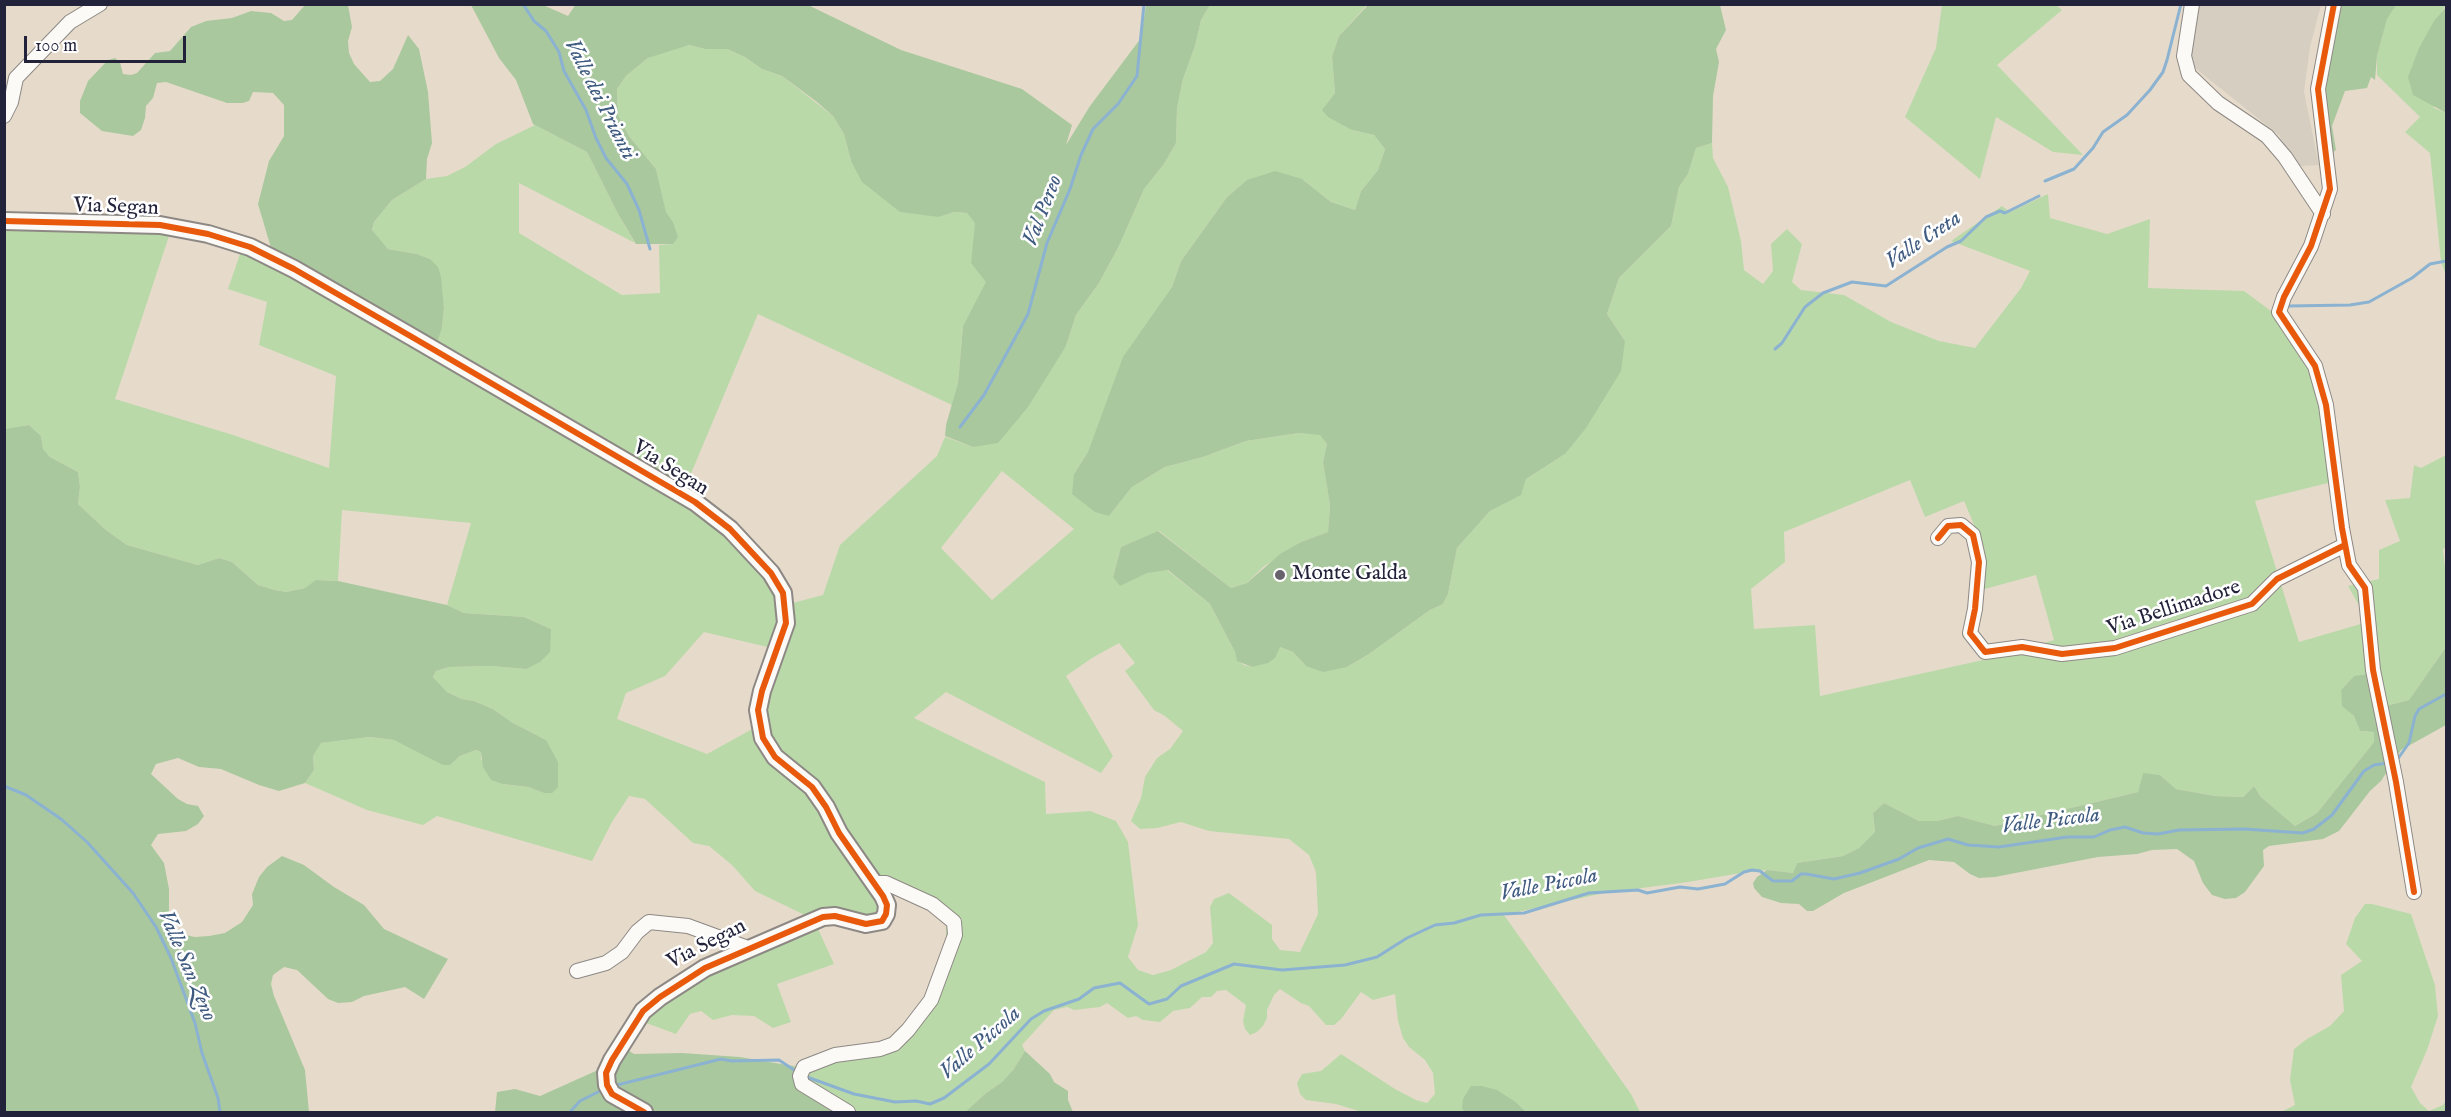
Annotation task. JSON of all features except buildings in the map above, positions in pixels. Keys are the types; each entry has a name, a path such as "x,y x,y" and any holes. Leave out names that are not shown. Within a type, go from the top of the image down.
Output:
{"street":[{"path":"4,116 11,102 16,78 70,22 100,4"},
{"path":"2192,4 2184,56 2189,75 2218,103 2267,136 2285,157 2323,214"},
{"path":"2334,4 2318,89 2330,189 2311,246 2284,297 2279,312 2315,366 2326,405 2345,544 2349,565 2365,588 2373,670 2396,782 2414,892"},
{"name":"Via Segan","path":"5,220 160,225 208,234 250,247 294,269 403,331 695,502 730,529 771,573 783,593 786,624 762,691 758,710 763,738 775,757 812,787 826,807 839,834 887,905 882,921 866,924 835,916 823,917 748,948 705,968 660,997 643,1011 606,1073 607,1085 612,1094 644,1113"},
{"name":"Via Bellimadore","path":"1938,538 1948,526 1954,525 1961,525 1973,535 1979,562 1975,609 1970,633 1984,652 2022,647 2062,654 2115,648 2252,604 2277,579 2345,544"},
{"path":"848,1113 802,1084 800,1076 804,1067 835,1055 880,1049 894,1044 931,1000 955,935 954,922 939,909 886,883 874,883"},
{"path":"577,971 606,963 622,951 637,932 649,922 688,926 748,948"}],"shaded area":[{"path":"2198,5 2321,5 2310,47 2304,92 2319,165 2284,167 2280,136 2190,64"}],"green space":[{"path":"576,4 808,5 901,50 1022,89 1072,125 1066,145 1090,106 1141,38 1146,5 1210,5 1201,20 1195,46 1183,79 1177,108 1176,143 1164,164 1144,189 1119,246 1099,283 1076,315 1066,346 1028,407 998,443 973,447 945,436 958,383 963,326 986,282 971,263 975,223 967,213 954,212 939,217 900,212 862,182 851,161 844,134 833,116 817,102 782,76 762,69 745,57 727,49 705,49 689,45 648,58 626,76 617,89 618,115 629,136 656,169 666,212 673,222 678,237 673,244 636,244 587,152 533,124 516,80 499,58 471,5 543,5 568,16"},
{"path":"2055,4 2062,10 1997,65 2083,155 2053,152 1996,117 1980,179 1905,117 1936,48 1942,5"},
{"path":"305,5 348,5 352,27 348,41 349,53 354,64 370,82 380,81 393,69 408,35 419,49 428,92 432,143 427,159 426,179 392,200 374,222 372,230 388,249 417,254 430,259 438,267 444,308 442,328 435,348 274,258 258,204 269,161 284,136 284,105 273,93 253,92 249,101 227,103 166,82 157,83 153,98 146,106 141,130 133,136 102,131 80,113 80,101 88,81 108,60 115,58 120,62 123,74 131,75 137,73 155,53 170,51 191,27 206,21 232,18 251,11 271,13 284,21 292,20"},
{"path":"1210,5 1366,6 1339,36 1332,56 1335,93 1325,106 1352,130 1374,135 1385,149 1378,170 1361,191 1355,210 1331,202 1302,179 1247,180 1227,197 1181,261 1172,287 1154,314 1088,452 1074,474 1109,516 1132,487 1165,467 1203,457 1246,441 1299,433 1320,434 1327,444 1323,462 1330,505 1328,532 1301,542 1263,567 1247,583 1231,588 1159,531 1121,547 1113,577 1167,570 1210,604 1237,660 1244,665 1252,667 1280,647 1293,652 1306,666 1347,667 1430,610 1443,604 1448,594 1457,548 1490,511 1520,495 1526,479 1565,454 1625,341 1607,314 1619,278 1671,226 1679,187 1688,174 1696,148 1712,143 1713,158 1728,187 1741,241 1744,270 1763,284 1773,271 1771,244 1787,229 1802,244 1792,282 1801,290 1844,295 1891,322 1939,341 1975,348 2021,288 2030,271 1951,241 2002,206 2010,212 2048,194 2050,218 2107,234 2150,219 2148,288 2244,291 2290,325 2329,397 2328,483 2255,501 2299,642 2364,623 2361,609 2348,586 2379,579 2379,550 2400,541 2385,500 2410,498 2414,465 2421,468 2446,455 2446,546 2443,550 2446,576 2446,647 2409,700 2378,708 2354,676 2341,690 2343,706 2354,716 2360,731 2374,732 2374,742 2317,813 2295,826 2261,797 2254,786 2243,797 2215,796 2176,789 2160,775 2143,774 2138,792 1995,826 1958,816 1937,821 1919,821 1884,803 1873,813 1875,832 1859,848 1843,856 1797,863 1793,873 1767,870 1741,873 1604,893 1504,915 1631,1094 1640,1112 1526,1112 1517,1103 1462,1109 1465,1112 1362,1112 1336,1104 1306,1100 1300,1094 1297,1083 1302,1074 1321,1071 1341,1054 1395,1089 1427,1103 1435,1094 1433,1073 1425,1060 1409,1047 1403,1038 1398,1021 1395,994 1373,1000 1361,992 1341,1019 1334,1025 1326,1025 1309,1006 1280,989 1274,995 1267,1010 1267,1018 1263,1026 1250,1035 1243,1021 1246,1005 1226,990 1217,991 1211,997 1202,997 1190,1008 1173,1011 1160,1022 1143,1020 1136,1016 1128,1018 1107,1003 1100,1007 1074,1010 1067,1007 1054,1010 1022,1045 1025,1051 1013,1070 965,1112 850,1112 816,1088 793,1066 894,1039 921,1003 946,952 946,922 929,902 878,882 882,918 814,920 834,964 777,984 791,1022 773,1028 754,1016 732,1015 713,1020 701,1011 690,1014 676,1034 638,1020 669,990 813,919 755,891 732,865 709,846 693,843 645,799 629,796 612,822 592,861 437,816 423,825 367,810 305,783 314,770 313,756 320,743 368,737 394,740 450,765 460,756 476,750 481,752 481,759 503,784 528,787 544,793 546,740 513,723 493,709 447,692 433,677 436,671 449,667 491,666 526,669 551,629 524,617 464,613 447,605 471,523 342,510 338,581 317,580 305,588 286,592 275,590 258,585 232,562 219,558 198,565 127,545 106,530 78,504 80,487 78,472 50,457 43,449 41,436 29,425 5,429 5,220 172,227 115,399 233,435 329,468 336,376 259,345 267,302 228,289 243,245 442,328 444,308 442,293 430,259 417,254 388,249 372,231 374,222 392,200 426,179 447,176 465,167 496,144 535,125 587,152 635,243 519,183 519,233 622,295 660,293 659,245 673,244 673,222 666,213 656,169 629,136 618,115 617,89 626,76 648,58 671,49 689,45 705,49 727,49 745,57 762,69 782,76 833,116 844,134 851,161 939,217 954,212 967,213 975,222 975,233 987,282 963,326 958,383 952,405 758,314 682,495 741,540 785,605 823,595 840,545 937,456 945,437 973,447 1066,346 1076,315 1099,283 1119,246 1144,189 1164,164 1176,143 1177,108 1183,79 1195,46 1201,20","holes":["1002,471 1074,529 992,600 941,548","1910,480 1925,517 1964,501 1985,551 1981,590 2036,575 2054,640 1992,658 1820,696 1815,625 1754,629 1751,589 1785,562 1784,532","704,632 780,650 756,727 707,754 617,719 626,693 665,676","1119,643 1135,663 1125,671 1154,710 1183,731 1170,749 1157,758 1145,777 1141,798 1131,821 1140,829 1157,828 1181,822 1209,831 1289,839 1309,855 1316,872 1318,914 1300,952 1280,950 1272,939 1272,925 1229,893 1214,899 1210,907 1213,943 1206,952 1171,970 1153,975 1138,970 1128,957 1138,925 1128,842 1116,821 1090,811 1046,814 1045,782 914,718 946,692 1101,773 1113,756 1066,676"]},
{"path":"1368,5 1720,5 1726,30 1716,49 1719,62 1713,96 1712,143 1696,148 1688,174 1679,187 1671,226 1619,278 1607,314 1625,341 1621,371 1586,428 1565,454 1526,479 1521,495 1490,511 1457,548 1448,594 1443,604 1430,610 1347,667 1323,672 1306,666 1293,652 1280,647 1275,658 1268,663 1252,667 1237,661 1235,652 1210,604 1168,570 1147,573 1120,586 1113,577 1121,547 1158,531 1231,588 1247,583 1280,554 1301,542 1328,532 1330,505 1323,462 1327,444 1320,435 1299,433 1246,441 1203,457 1165,467 1132,487 1109,516 1095,512 1072,494 1074,474 1088,452 1123,357 1172,287 1181,261 1227,197 1247,180 1275,171 1302,179 1331,202 1355,210 1361,191 1378,170 1385,149 1374,135 1352,130 1328,117 1322,110 1335,93 1332,56 1339,36"},
{"path":"2338,5 2396,5 2387,19 2377,56 2375,80 2371,77 2367,88 2345,91 2332,126 2336,150 2330,155 2318,90"},
{"path":"2396,5 2446,5 2419,48 2434,108 2446,113 2446,275 2441,262 2430,153 2405,132 2420,117 2377,75 2377,56 2387,18"},
{"path":"2446,7 2446,113 2413,95 2408,77 2419,48 2434,21"},
{"path":"29,425 41,436 43,449 50,457 78,472 80,487 78,504 106,530 127,545 198,565 219,558 232,562 258,585 275,590 286,592 305,588 316,580 338,581 447,605 464,613 524,617 551,629 550,652 540,662 526,669 491,666 449,667 436,671 433,677 447,692 493,709 513,723 546,740 558,762 558,787 552,793 491,780 483,767 481,752 476,750 460,756 450,765 443,765 394,740 369,737 321,743 313,756 314,770 305,783 279,791 221,769 199,767 178,758 156,764 151,774 178,799 198,806 204,816 198,824 186,831 158,834 151,845 164,863 169,889 169,912 173,925 181,934 195,937 225,933 242,922 253,905 252,894 259,877 267,867 282,856 304,865 364,905 384,929 448,959 424,999 405,987 364,996 352,1002 338,1003 328,999 297,970 284,967 273,975 271,984 274,996 305,1070 309,1112 5,1112 4,429"},
{"path":"2446,647 2446,725 2401,750 2381,781 2370,791 2339,831 2323,839 2269,846 2263,850 2264,866 2245,892 2236,898 2225,899 2212,895 2203,883 2194,861 2177,849 2098,857 1979,878 1954,862 1929,860 1844,893 1813,911 1807,911 1799,904 1781,903 1762,897 1754,888 1753,883 1757,877 1767,870 1793,873 1797,863 1843,856 1859,848 1875,832 1873,813 1884,803 1919,821 1937,821 1958,816 1995,826 2138,792 2143,773 2160,775 2176,789 2215,796 2243,797 2254,786 2261,797 2295,826 2317,813 2374,742 2374,732 2360,731 2354,716 2342,706 2341,690 2354,676 2376,673 2378,708 2409,700"},
{"path":"2365,904 2411,914 2435,985 2438,1016 2427,1050 2411,1087 2420,1103 2429,1111 2443,1105 2446,1100 2446,1112 2281,1112 2295,1105 2290,1080 2294,1049 2330,1026 2344,1011 2341,975 2362,961 2346,944 2355,918"},
{"path":"620,1045 634,1054 682,1053 740,1057 793,1066 816,1088 850,1112 495,1112 497,1092 515,1089 540,1096 607,1066"},
{"path":"1025,1051 1050,1074 1054,1082 1068,1091 1068,1100 1073,1112 965,1112 1002,1082"},
{"path":"1471,1086 1497,1090 1526,1112 1465,1112 1462,1109 1463,1099"}],"waterway":[{"name":"Valle dei Prianti","path":"523,4 534,21 546,31 559,52 564,71 586,110 606,158 627,184 639,210 650,249"},
{"name":"Val Pereo","path":"960,427 984,395 1028,314 1047,243 1093,129 1118,104 1137,76 1144,4"},
{"name":"Valle Creta","path":"2045,181 2074,169 2093,148 2103,132 2127,115 2150,90 2163,72 2181,4"},
{"name":"Valle Creta","path":"1775,349 1782,343 1805,307 1823,293 1852,282 1886,286 1947,247 1961,241 1986,217 2000,211 2005,213 2039,196"},
{"path":"2288,306 2350,305 2369,302 2412,278 2430,264 2446,261"},
{"name":"Valle Piccola","path":"2397,760 2409,743 2415,716 2419,709 2446,694"},
{"name":"Valle Piccola","path":"807,1077 854,1094 895,1102 916,1101 930,1104 944,1098 989,1064 1031,1019 1044,1011 1079,999 1094,988 1120,983 1149,1004 1167,999 1181,986 1234,964 1282,970 1345,965 1377,957 1407,938 1435,925 1454,923 1481,915 1524,913 1589,893 1638,890 1647,893 1680,887 1698,889 1725,884 1744,872 1752,870 1760,871 1773,881 1792,881 1801,874 1834,879 1860,873 1899,859 1918,848 1948,839 1968,845 1999,847 2067,837 2094,837 2125,827 2143,833 2158,834 2179,830 2244,829 2303,833 2314,829 2332,815 2364,771 2374,765 2388,763"},
{"name":"Valle San Zeno","path":"4,786 26,795 61,819 87,842 133,893 156,927 171,958 195,1023 202,1053 218,1098 220,1112"},
{"name":"Valle Piccola","path":"617,1085 721,1059 732,1061 779,1060 797,1072"},
{"name":"Valle Piccola","path":"570,1112 580,1101 602,1090"}],"cycle path":[{"path":"2334,4 2318,89 2330,189 2311,246 2284,297 2279,312 2315,366 2326,405 2342,528 2349,565 2365,588 2373,670 2396,782 2414,892"},
{"path":"4,221 160,225 208,234 250,247 294,269 695,502 730,529 771,573 783,593 786,623 762,691 758,710 763,738 775,757 812,787 826,807 839,833 883,896 887,905 886,914 882,921 866,924 835,916 823,917 705,968 660,997 643,1011 606,1073 607,1085 612,1094 644,1112"},
{"path":"1938,538 1948,526 1961,525 1973,535 1979,562 1975,609 1970,633 1985,652 2022,647 2062,654 2115,648 2252,604 2277,579 2345,545"}],"place":[{"name":"Monte Galda","path":"1280,575"}]}
